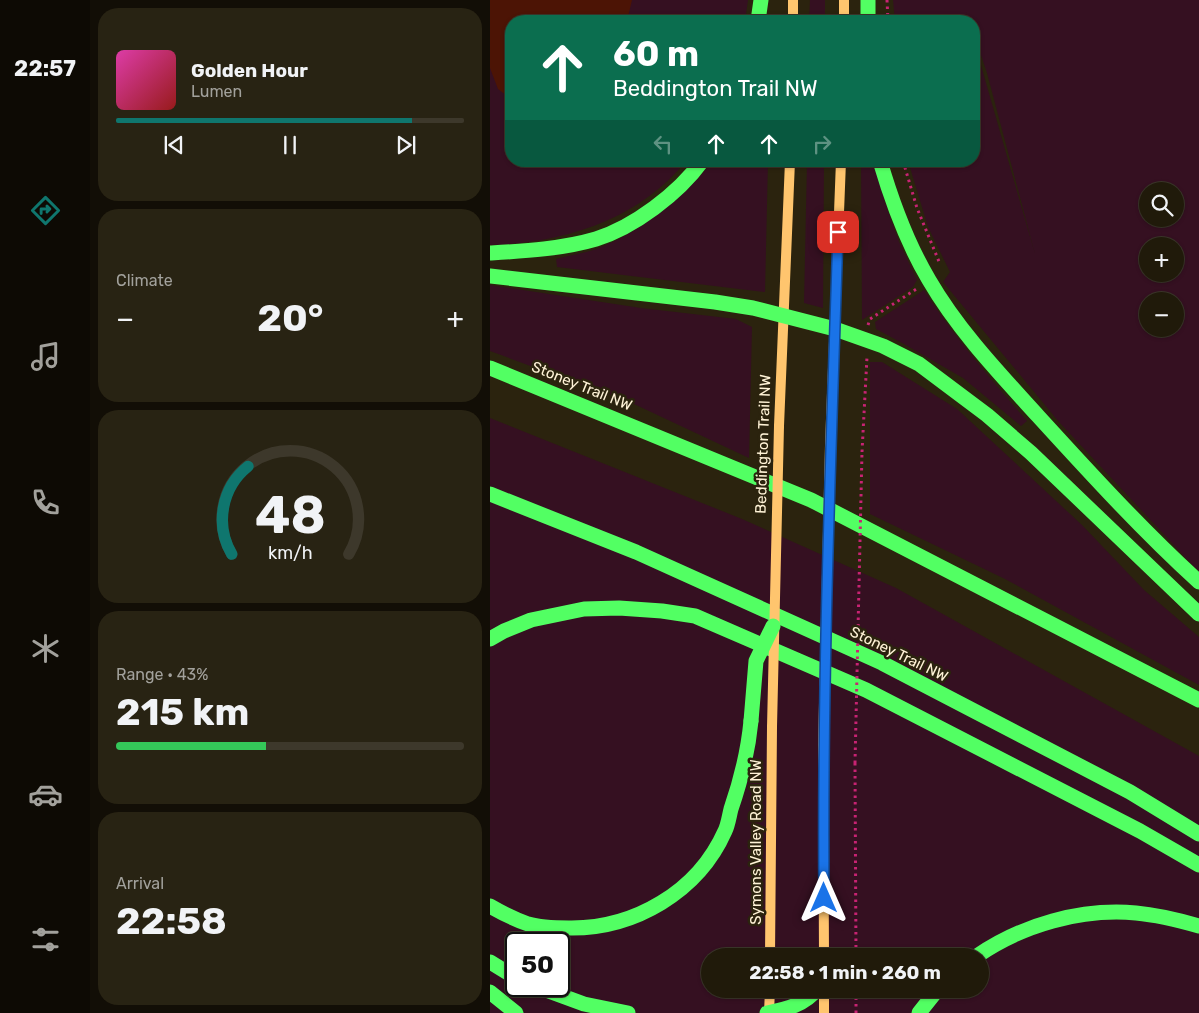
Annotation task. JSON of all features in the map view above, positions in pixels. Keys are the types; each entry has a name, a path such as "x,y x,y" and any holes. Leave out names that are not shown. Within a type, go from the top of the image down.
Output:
{"highway":[{"path":"759,15 761,0"},
{"path":"868,0 868,15"},
{"path":"490,254 540,249 596,239 626,225 674,193 697,167"},
{"path":"882,167 892,202 929,280 959,325 1091,474 1166,552 1199,582"},
{"path":"490,276 753,308 835,329 883,346 919,364 987,415 1031,453 1199,614"},
{"name":"Stoney Trail NW","path":"490,368 811,500 1199,700"},
{"name":"Stoney Trail NW","path":"490,494 636,552 882,663 1130,792 1199,834"},
{"path":"490,639 530,620 584,609 619,608 653,610 695,616 866,690 1140,831 1199,865"},
{"path":"490,906 508,916 530,924 554,928 582,928 613,923 655,908 695,876 725,831 739,787 748,752 756,662 773,626"},
{"path":"989,948 1016,934 1045,924 1096,913 1135,913 1169,918 1199,926"},
{"path":"490,962 505,971"},
{"path":"490,992 516,1013"},
{"path":"565,997 584,1004 628,1013"},
{"path":"769,1013 788,1008 809,998"},
{"path":"919,1013 931,998"}],"main road":[{"path":"793,0 793,15"},
{"path":"844,0 844,15"},
{"name":"Beddington Trail NW","path":"772,727 782,316 790,167"},
{"path":"824,948 823,746 830,445 841,167"},
{"name":"Symons Valley Road NW","path":"770,948 772,727"},
{"path":"769,1013 770,998"},
{"path":"824,998 824,1013"}],"path":[{"path":"887,0 888,15"},
{"path":"856,948 856,763 862,452 868,340 867,326 870,320 940,273 942,268 917,208 905,167"},
{"path":"856,998 856,1013"}],"shaded area":[{"path":"490,0 748,0 746,15 505,15 505,167 680,167 646,199 623,213 598,224 572,233 545,239 490,245"},
{"path":"490,0 632,0 628,15 505,15 505,94 498,89 490,68"},
{"path":"810,0 825,0 825,15 809,15"},
{"path":"893,0 1199,0 1199,572 1059,422 943,282 950,272 928,227 910,167 980,167 980,62 1035,254 980,52 980,15 967,15 966,12 967,15 894,15"},
{"path":"708,167 768,167 765,292 557,267 556,259 601,247 648,222 676,200"},
{"path":"807,167 824,167 823,308 804,303"},
{"path":"861,167 876,167 885,202 899,242 917,280 913,287 862,320"},
{"path":"490,285 641,308 736,319 752,327 749,458 634,404 490,351"},
{"path":"924,290 960,341 1027,421 1021,426 963,378 876,329 875,322"},
{"path":"870,362 882,362 957,409 1082,525 1144,590 1199,637 1199,685 1005,579 870,514"},
{"path":"490,418 742,519 896,588 1199,756 1199,1013 490,1013"}],"route":[{"path":"824,898 824,727 838,232"}]}
